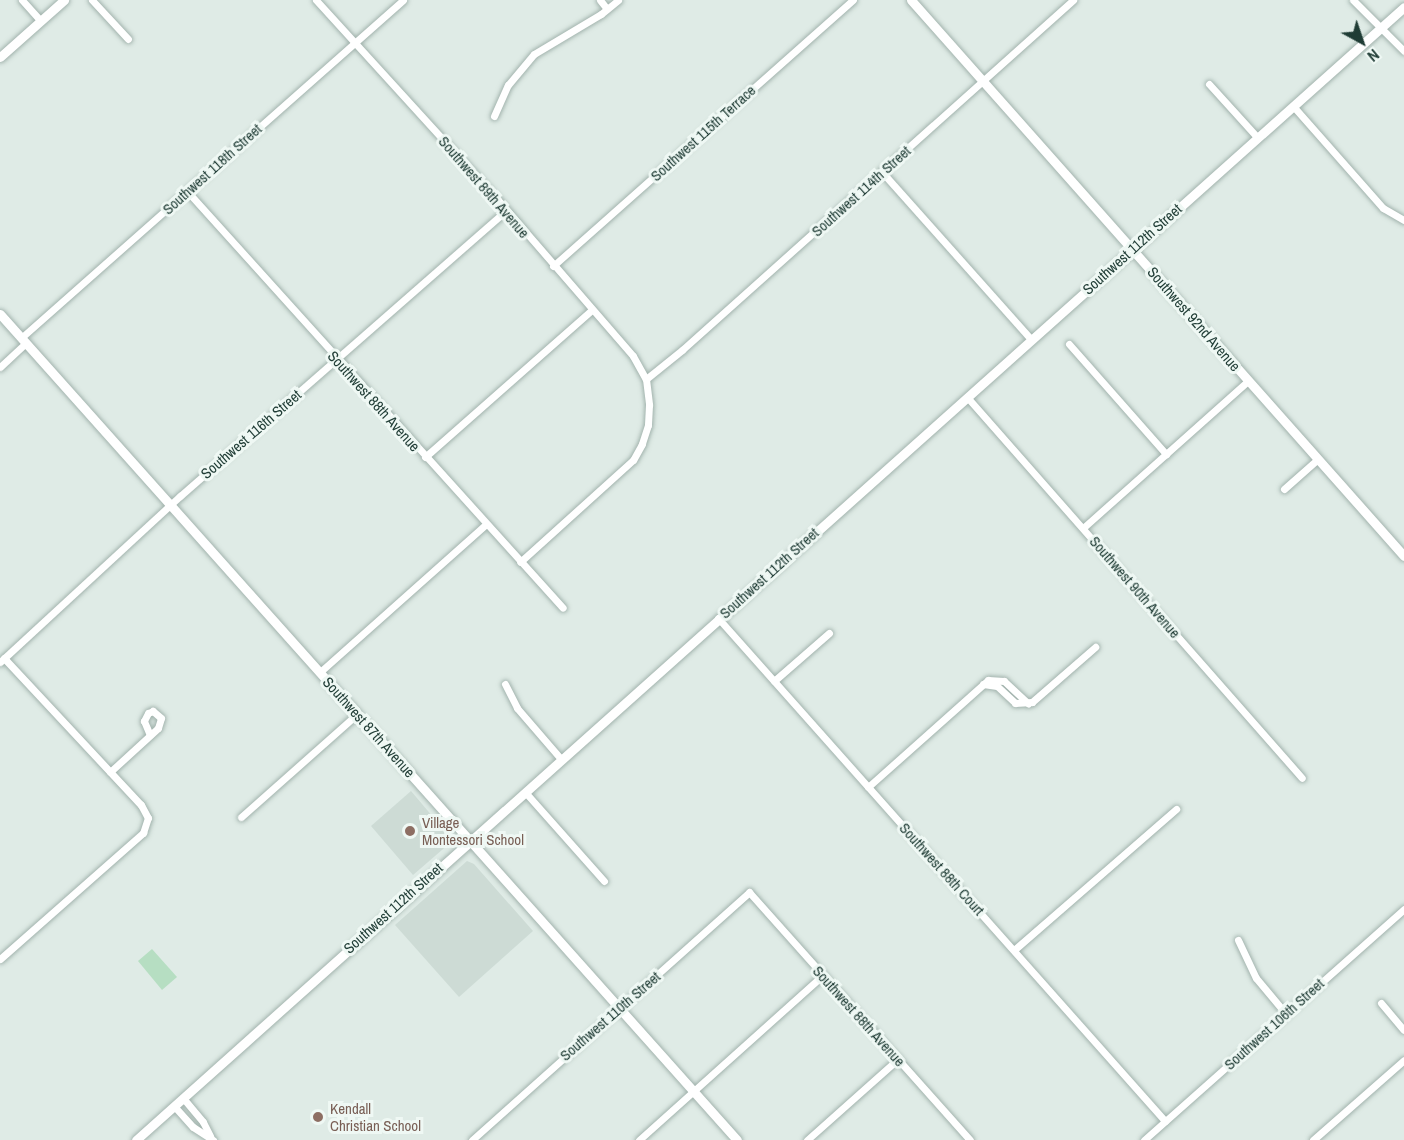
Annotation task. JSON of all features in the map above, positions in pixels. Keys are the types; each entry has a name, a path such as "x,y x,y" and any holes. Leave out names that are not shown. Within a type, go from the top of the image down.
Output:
{"main road":[{"path":"0,57 64,0"},
{"name":"Southwest 92nd Avenue","path":"911,0 1404,556"},
{"name":"Southwest 112th Street","path":"136,1140 1404,7"},
{"name":"Southwest 87th Avenue","path":"0,314 737,1140"}],"street":[{"path":"22,0 40,21"},
{"path":"92,0 128,39"},
{"name":"Southwest 89th Avenue","path":"316,0 355,41 633,356 646,379"},
{"name":"Southwest 118th Street","path":"0,367 24,340 403,0"},
{"path":"600,0 608,9"},
{"path":"494,116 508,85 534,54 608,9 618,0"},
{"name":"Southwest 115th Terrace","path":"553,266 853,0"},
{"name":"Southwest 114th Street","path":"646,379 682,350 1073,0"},
{"path":"1353,0 1404,51"},
{"path":"1209,84 1258,138"},
{"path":"1293,106 1383,208 1403,217"},
{"path":"882,172 1032,339"},
{"name":"Southwest 88th Avenue","path":"187,192 424,457 563,608"},
{"name":"Southwest 116th Street","path":"2,660 171,505 506,211"},
{"path":"424,457 592,310"},
{"path":"1069,344 1166,454"},
{"path":"520,562 621,474 633,460 645,438 648,425 649,398 646,379"},
{"path":"1083,528 1248,381"},
{"name":"Southwest 90th Avenue","path":"967,397 1302,778"},
{"path":"1284,489 1318,459"},
{"path":"320,672 486,524"},
{"name":"Southwest 88th Court","path":"718,618 1165,1121"},
{"path":"774,681 829,633"},
{"path":"868,787 983,684 992,679 1004,681 1028,703 1038,698 1095,647"},
{"path":"0,959 145,830 147,822 146,812 2,660"},
{"path":"505,684 517,708 561,759"},
{"path":"241,817 357,714"},
{"path":"110,772 150,735"},
{"path":"525,792 604,881"},
{"path":"1014,950 1176,809"},
{"name":"Southwest 88th Avenue","path":"748,892 970,1140"},
{"name":"Southwest 110th Street","path":"472,1140 748,892"},
{"name":"Southwest 106th Street","path":"1144,1140 1404,909"},
{"path":"1238,940 1256,978 1286,1014"},
{"path":"639,1140 822,975"},
{"path":"1380,1003 1404,1030"},
{"path":"807,1140 897,1059"},
{"path":"1313,1140 1404,1059"},
{"path":"183,1098 203,1122 211,1138"},
{"path":"174,1106 193,1127 211,1138"}],"shaded area":[{"name":"Village Montessori School","path":"411,791 449,836 450,843 413,875 371,826"},
{"path":"467,861 474,864 533,931 459,997 395,925"}],"green space":[{"path":"152,949 177,977 162,990 138,961"}],"place":[{"name":"Village Montessori School","path":"410,831"},
{"name":"Kendall Christian School","path":"318,1117"}]}
